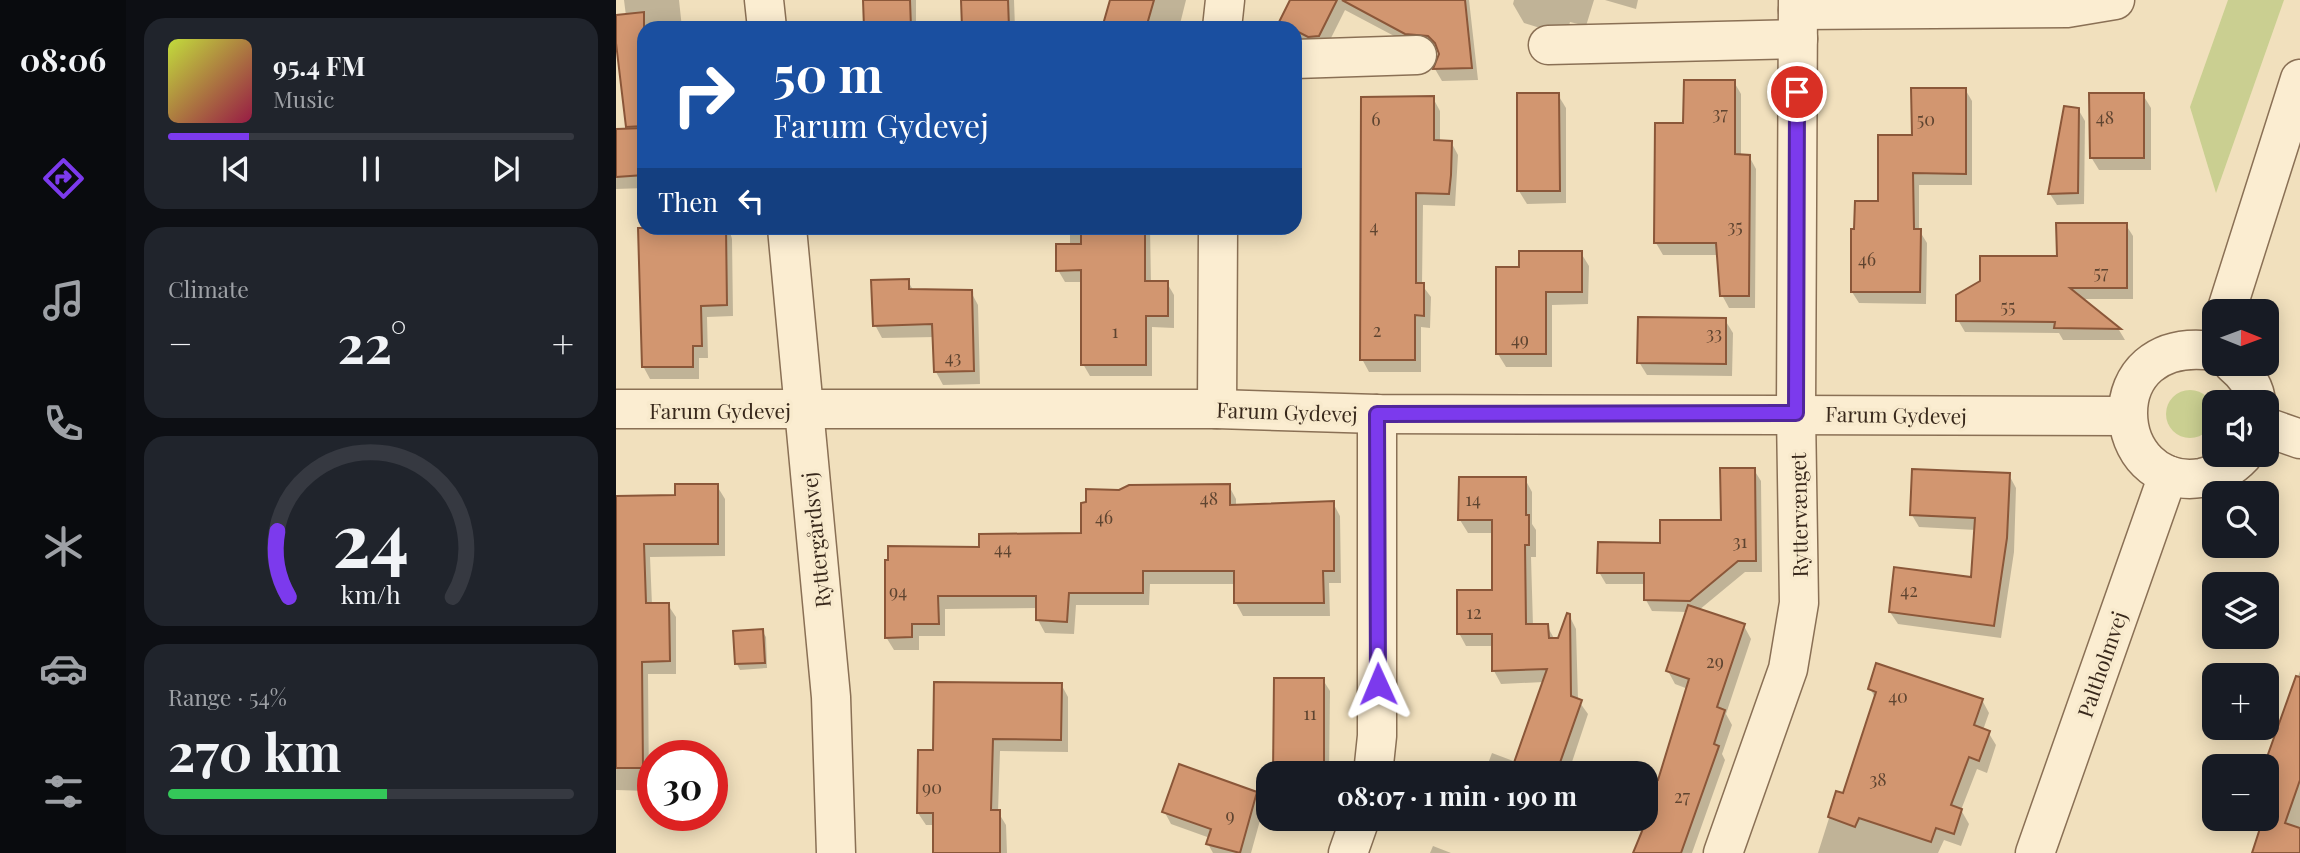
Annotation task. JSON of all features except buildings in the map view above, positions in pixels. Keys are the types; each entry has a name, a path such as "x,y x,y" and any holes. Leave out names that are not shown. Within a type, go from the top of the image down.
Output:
{"street":[{"path":"764,0 766,21"},
{"path":"1223,21 1226,0"},
{"path":"1548,45 1798,16 2067,8 2115,0"},
{"name":"Ryttervænget","path":"1723,853 1788,669 1799,603 1796,413 1798,16"},
{"path":"1302,59 1417,55"},
{"path":"2230,299 2300,79"},
{"name":"Ryttergårdsvej","path":"788,235 831,697 836,853"},
{"path":"1217,409 1218,235"},
{"path":"2202,350 2186,348 2166,353 2147,365 2132,388 2127,416 2133,443 2147,461 2168,475 2191,479 2213,476 2225,467"},
{"name":"Farum Gydevej","path":"616,409 1217,409 1377,414 1796,413 2127,416"},
{"path":"1374,761 1378,723 1377,414"},
{"path":"2279,432 2300,439"},
{"name":"Paltholmvej","path":"2035,853 2168,475"},
{"path":"1348,853 1356,831"}],"green space":[{"path":"2228,0 2284,0 2216,193 2190,107"},
{"path":"2181,392 2202,394 2202,434 2190,438 2181,436 2173,431 2168,423 2168,405 2173,397"}],"route":[{"path":"1378,684 1377,414 1796,413 1797,92"}]}
